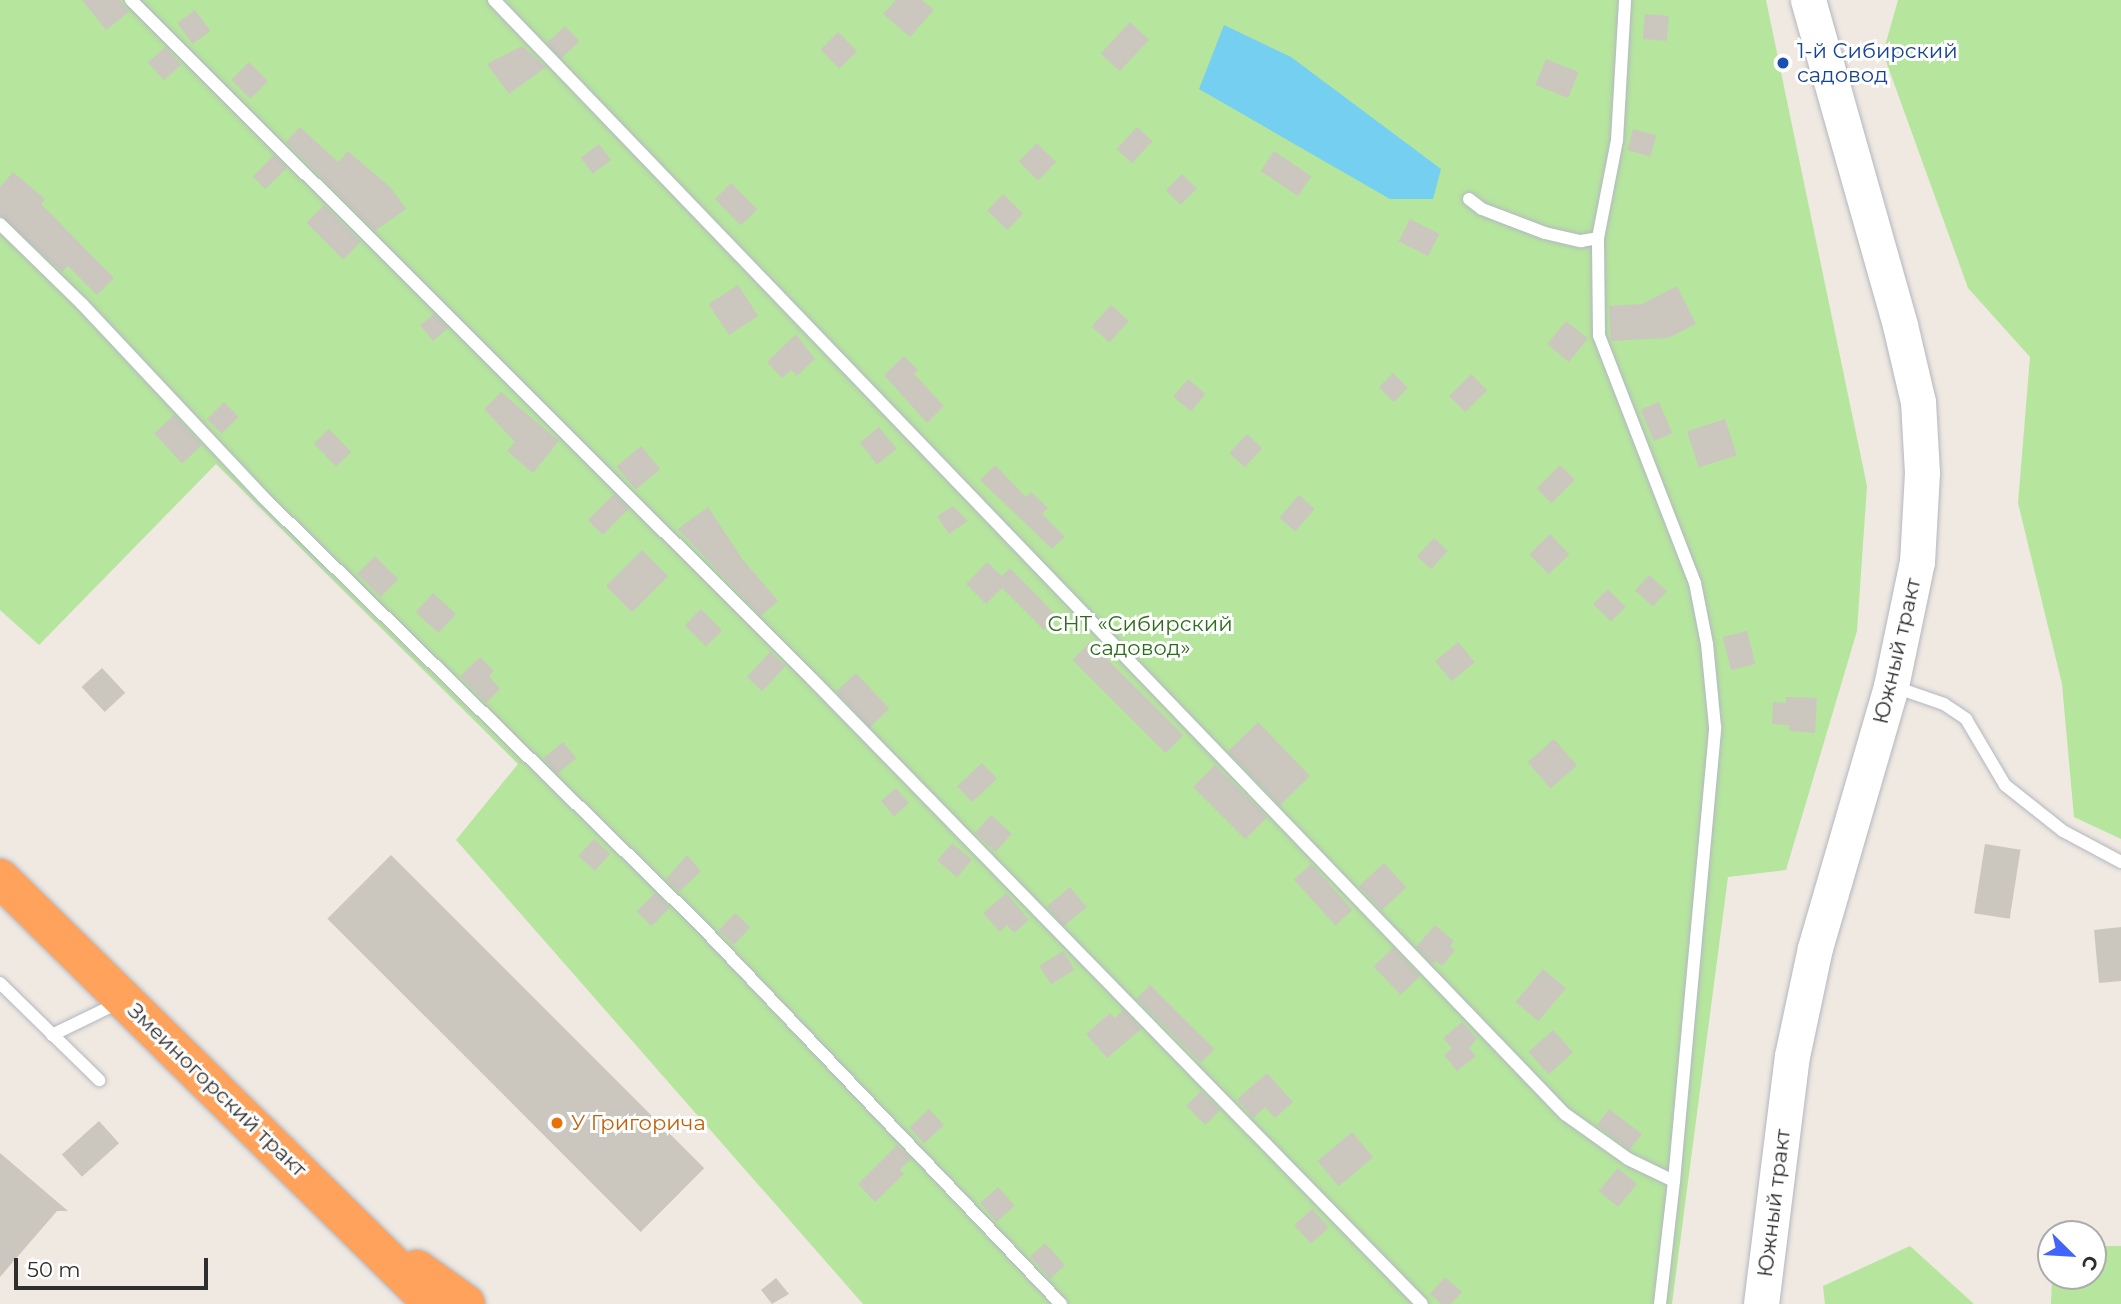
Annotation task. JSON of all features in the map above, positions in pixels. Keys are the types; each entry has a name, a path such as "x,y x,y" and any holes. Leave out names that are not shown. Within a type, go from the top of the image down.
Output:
{"highway":[{"name":"Змеиногорский тракт","path":"0,878 433,1304"},
{"path":"352,1222 466,1304"}],"main road":[{"name":"Южный тракт","path":"1761,1304 1791,1056 1815,948 1891,686 1917,562 1922,473 1918,402 1876,229 1808,0"}],"lane":[{"path":"131,0 812,679 1422,1304"},
{"path":"494,0 1564,1114 1629,1159 1674,1181"},
{"path":"1625,0 1616,140 1598,238 1599,336 1695,583 1707,644 1715,727 1674,1181 1660,1304"},
{"path":"1469,199 1488,212 1545,233 1581,242 1598,238"},
{"path":"0,224 82,304 264,498 701,926 1061,1304"},
{"path":"1891,686 1944,704 1966,719 2005,785 2063,831 2121,862"},
{"path":"0,983 99,1080"},
{"path":"52,1035 125,999"}],"green space":[{"name":"СНТ «Сибирский садовод»","path":"0,0 1766,0 1867,486 1857,631 1786,870 1728,877 1672,1304 863,1304 456,840 518,764 216,464 39,645 0,610"},
{"path":"1898,0 2121,0 2121,839 2074,817 2062,684 2018,503 2030,357 1968,288 1883,53"},
{"path":"1910,1246 1974,1304 1825,1304 1823,1286"},
{"path":"2107,1246 2121,1246 2121,1304 2051,1304 2052,1290 2107,1290"}],"water":[{"path":"1224,25 1291,57 1441,169 1433,199 1390,199 1199,89"}],"building":[{"path":"82,0 120,0 129,12 106,30"},
{"path":"896,0 922,0 934,10 910,37 883,14"},
{"path":"195,10 210,31 192,44 177,23"},
{"path":"1645,14 1669,16 1667,41 1643,39"},
{"path":"1130,22 1149,40 1120,71 1101,53"},
{"path":"565,26 579,41 561,58 547,43"},
{"path":"838,32 857,51 839,69 820,50"},
{"path":"522,46 546,67 509,94 487,64"},
{"path":"165,47 181,65 164,80 148,62"},
{"path":"1546,59 1578,72 1568,98 1536,85"},
{"path":"249,62 268,81 250,99 231,80"},
{"path":"300,127 338,162 348,151 391,188 406,209 375,231 286,142"},
{"path":"1137,127 1152,141 1132,163 1117,149"},
{"path":"1633,129 1656,135 1650,156 1627,150"},
{"path":"1037,143 1056,162 1038,180 1019,161"},
{"path":"599,144 611,160 593,174 581,158"},
{"path":"1274,151 1311,176 1298,196 1261,171"},
{"path":"274,155 287,168 266,189 253,176"},
{"path":"13,172 45,199 41,204 114,278 97,295 68,266 62,272 0,215 0,187"},
{"path":"1182,174 1197,189 1181,205 1166,190"},
{"path":"731,183 757,209 741,225 715,199"},
{"path":"1003,194 1023,213 1007,230 987,211"},
{"path":"324,205 361,242 343,259 306,223"},
{"path":"1410,219 1439,234 1428,256 1399,241"},
{"path":"738,285 758,316 729,335 709,304"},
{"path":"1677,286 1696,324 1668,338 1611,341 1609,306 1642,304"},
{"path":"1111,305 1129,321 1109,343 1092,327"},
{"path":"434,314 448,328 433,341 420,325"},
{"path":"1566,321 1588,339 1569,362 1547,344"},
{"path":"796,334 815,359 797,376 791,370 782,378 767,362"},
{"path":"904,356 918,370 914,374 944,406 927,423 884,375"},
{"path":"1393,373 1408,388 1394,402 1379,387"},
{"path":"1471,374 1487,390 1465,412 1449,396"},
{"path":"1188,379 1206,394 1191,411 1173,397"},
{"path":"501,392 559,441 533,473 507,451 515,442 484,409"},
{"path":"224,402 239,417 222,434 207,419"},
{"path":"1659,402 1672,433 1654,441 1641,410"},
{"path":"174,415 202,445 182,463 154,433"},
{"path":"1725,419 1737,455 1699,468 1687,431"},
{"path":"879,427 897,449 877,464 860,443"},
{"path":"329,429 351,452 336,467 314,444"},
{"path":"1247,434 1262,448 1245,467 1229,453"},
{"path":"641,446 660,469 636,490 616,467"},
{"path":"995,465 1026,497 1031,492 1048,508 1042,514 1065,537 1052,549 980,480"},
{"path":"1560,465 1575,480 1552,503 1537,488"},
{"path":"614,494 629,509 603,535 588,520"},
{"path":"1299,495 1315,509 1295,531 1279,518"},
{"path":"953,506 968,521 949,534 937,516"},
{"path":"708,507 743,560 778,601 761,616 678,529"},
{"path":"1550,534 1569,554 1549,574 1529,554"},
{"path":"1434,538 1448,551 1431,569 1417,556"},
{"path":"642,550 668,576 632,612 606,586"},
{"path":"375,556 398,579 381,597 357,574"},
{"path":"987,562 1002,576 1010,568 1057,616 1044,630 1002,588 986,604 966,584"},
{"path":"1649,575 1667,591 1653,607 1635,591"},
{"path":"1608,589 1626,607 1611,622 1593,604"},
{"path":"433,593 456,614 439,633 416,612"},
{"path":"701,609 722,630 706,646 685,625"},
{"path":"1747,631 1755,664 1731,670 1723,637"},
{"path":"1090,642 1183,735 1166,753 1072,660"},
{"path":"1458,642 1475,662 1452,681 1435,661"},
{"path":"770,652 785,666 762,691 747,677"},
{"path":"480,657 494,671 489,676 500,689 486,703 460,676"},
{"path":"102,668 125,693 105,712 82,687"},
{"path":"856,673 889,709 870,727 836,691"},
{"path":"1786,697 1817,698 1815,733 1789,731 1789,725 1772,724 1773,702 1786,703"},
{"path":"1258,722 1310,776 1280,805 1228,751"},
{"path":"1554,739 1577,765 1551,788 1528,762"},
{"path":"563,742 576,758 557,774 544,758"},
{"path":"982,763 997,779 972,802 957,786"},
{"path":"1215,765 1267,817 1245,839 1193,787"},
{"path":"896,788 909,803 894,816 881,801"},
{"path":"991,815 1012,834 996,852 975,833"},
{"path":"594,839 610,854 594,871 578,856"},
{"path":"952,843 972,860 957,877 937,861"},
{"path":"1985,844 2021,850 2010,919 1974,913"},
{"path":"391,855 704,1168 641,1232 327,919"},
{"path":"687,855 701,871 679,892 666,879"},
{"path":"1384,863 1407,887 1382,910 1359,886"},
{"path":"1311,864 1352,910 1335,925 1294,879"},
{"path":"1070,887 1087,907 1064,926 1047,906"},
{"path":"655,893 670,908 651,926 637,911"},
{"path":"1006,893 1029,920 1014,933 1007,925 1000,932 983,913"},
{"path":"735,913 750,927 734,945 719,931"},
{"path":"1435,925 1454,941 1450,946 1455,950 1442,966 1436,961 1433,964 1416,947"},
{"path":"2121,927 2121,981 2099,983 2094,930"},
{"path":"1393,948 1420,976 1401,995 1374,967"},
{"path":"1063,951 1075,970 1051,984 1039,966"},
{"path":"1543,969 1566,988 1538,1021 1515,1002"},
{"path":"1150,985 1214,1049 1201,1063 1137,998"},
{"path":"1123,1010 1141,1029 1107,1058 1086,1034 1110,1013 1115,1018"},
{"path":"1462,1022 1477,1039 1469,1048 1476,1056 1457,1071 1444,1055 1452,1048 1443,1038"},
{"path":"1553,1030 1573,1052 1549,1074 1528,1052"},
{"path":"1267,1073 1293,1102 1275,1118 1265,1107 1253,1118 1237,1099"},
{"path":"1201,1091 1220,1110 1205,1125 1186,1106"},
{"path":"929,1109 944,1125 924,1144 909,1127"},
{"path":"1609,1109 1642,1134 1630,1150 1597,1125"},
{"path":"99,1121 119,1143 82,1177 62,1154"},
{"path":"1352,1132 1373,1157 1339,1186 1318,1161"},
{"path":"897,1145 911,1159 900,1169 904,1174 875,1202 858,1184"},
{"path":"0,1153 68,1211 57,1211 0,1277"},
{"path":"1618,1168 1637,1184 1618,1207 1599,1191"},
{"path":"998,1187 1015,1206 997,1222 980,1203"},
{"path":"1312,1209 1329,1228 1311,1244 1294,1225"},
{"path":"1045,1243 1065,1265 1050,1279 1030,1256"},
{"path":"1445,1277 1462,1292 1451,1304 1441,1304 1430,1294"},
{"path":"776,1278 789,1294 772,1304 761,1290"}],"place":[{"name":"1-й Сибирский садовод","path":"1783,63"},
{"name":"У Григорича","path":"557,1123"}]}
